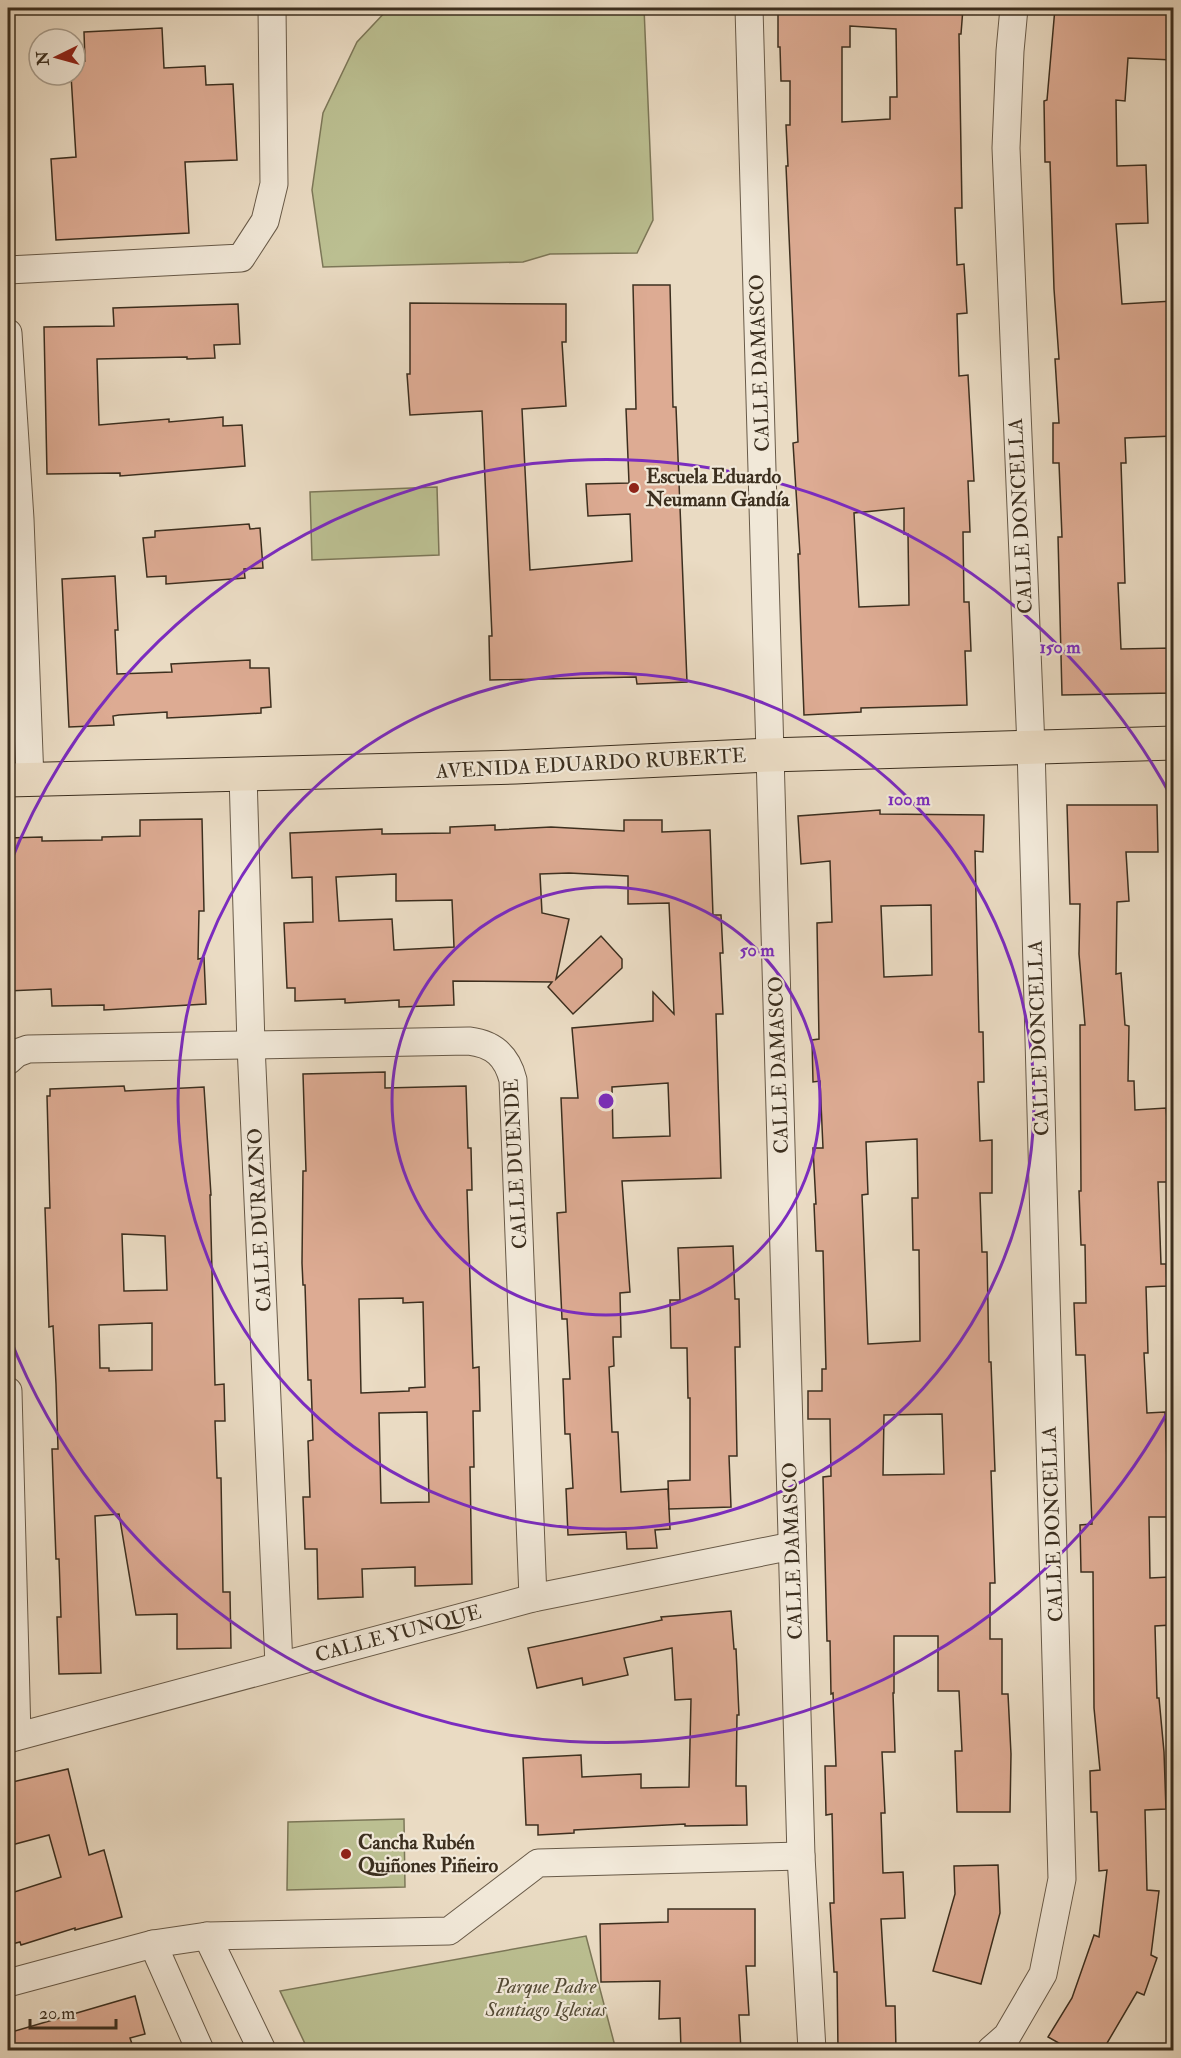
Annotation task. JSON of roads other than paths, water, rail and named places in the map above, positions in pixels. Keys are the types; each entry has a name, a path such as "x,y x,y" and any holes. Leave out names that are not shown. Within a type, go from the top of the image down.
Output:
{"main road":[{"name":"AVENIDA EDUARDO RUBERTE","path":"19,780 516,767 770,755 1173,742"}],"street":[{"path":"8,270 241,258 264,221 274,184 272,8"},
{"name":"CALLE DAMASCO","path":"749,8 801,1856 812,2050"},
{"name":"CALLE DONCELLA","path":"991,2050 1007,2036 1043,1974 1062,1879 1030,747 1006,148 1014,8"},
{"path":"8,333 20,519 19,780"},
{"name":"CALLE DURAZNO","path":"243,775 251,1045 279,1665"},
{"name":"CALLE DUENDE","path":"8,1061 17,1053 28,1049 469,1041 482,1042 494,1048 503,1057 510,1067 513,1080 533,1598"},
{"path":"8,1391 12,1738"},
{"name":"CALLE YUNQUE","path":"12,1738 533,1598 792,1546"},
{"path":"8,1983 153,1944 207,1936 449,1931 538,1863 801,1856"},
{"path":"207,1936 262,2050"},
{"path":"153,1944 200,2050"}],"place":[{"name":"Escuela Eduardo Neumann Gandía","path":"634,488"},
{"name":"Cancha Rubén Quiñones Piñeiro","path":"346,1854"}],"park label":[{"name":"Parque Padre Santiago Iglesias","path":"546,1998"}]}
